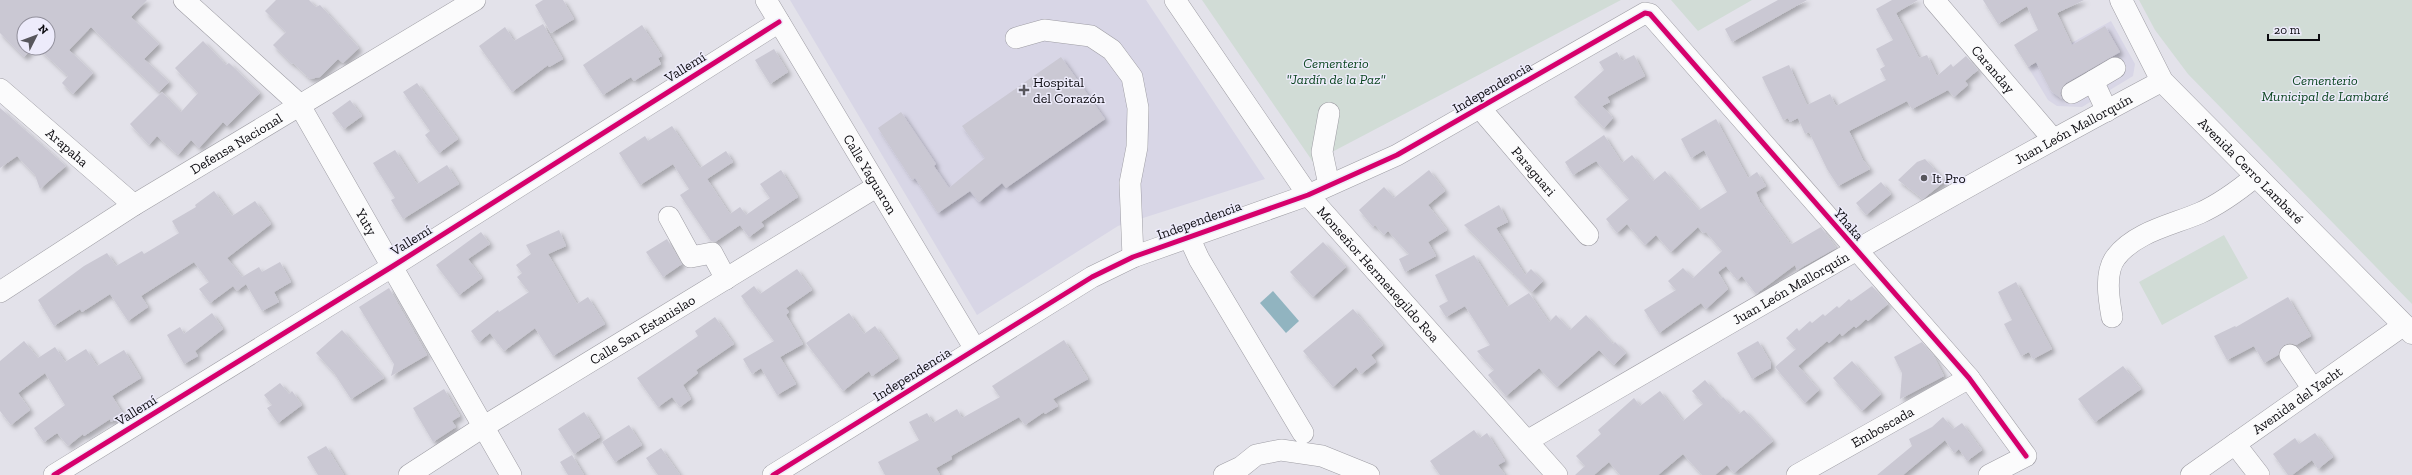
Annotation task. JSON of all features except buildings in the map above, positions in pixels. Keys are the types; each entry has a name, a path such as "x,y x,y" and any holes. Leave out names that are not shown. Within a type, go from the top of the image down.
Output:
{"main road":[{"name":"Avenida Cerro Lambaré","path":"2121,0 2162,81 2409,332"}],"street":[{"name":"Yuty","path":"184,0 299,104 393,266 511,475"},
{"name":"Defensa Nacional","path":"0,292 134,204 475,0"},
{"name":"Calle Yaguaron","path":"766,0 876,187 975,349"},
{"name":"Monseñor Hermenegildo Roa","path":"1175,0 1308,194 1557,475"},
{"name":"Caranday","path":"1934,0 2053,139"},
{"name":"Independencia","path":"773,475 1092,277 1133,257 1308,194 1397,155 1648,13"},
{"name":"Yhaka","path":"1648,13 1969,378 2026,456 1989,475"},
{"name":"Vallemí","path":"54,475 393,266 779,22"},
{"path":"1016,38 1044,30 1091,36 1112,50 1132,77 1138,108 1137,147 1130,183 1133,257"},
{"path":"2072,93 2115,68"},
{"path":"2093,81 2107,111"},
{"name":"Juan León Mallorquín","path":"1527,441 1856,250 2053,139 2162,81"},
{"name":"Arapaha","path":"0,89 134,204"},
{"name":"Paraguari","path":"1480,108 1588,235"},
{"path":"1329,113 1322,152 1329,185"},
{"path":"2112,317 2107,286 2115,258 2137,239 2201,213 2233,194 2256,176"},
{"name":"Calle San Estanislao","path":"409,475 484,427 876,187"},
{"path":"669,217 691,257 712,254 726,279"},
{"path":"1188,236 1199,259 1303,433"},
{"name":"Avenida del Yacht","path":"2191,475 2313,389 2409,332"},
{"path":"2290,355 2313,389"},
{"name":"Emboscada","path":"1797,475 1969,378"},
{"path":"2235,444 2259,475"},
{"path":"1224,475 1241,467 1256,455 1281,450 1322,456 1369,475"}],"shaded area":[{"name":"Hospital del Corazón","path":"790,0 1146,0 1265,179 1118,226 977,315"},
{"path":"2111,21 2135,64 2133,76 2082,107 2057,106 2048,100 2028,67"}],"green space":[{"name":"Cementerio \"Jardín de la Paz\"","path":"1202,0 1621,0 1313,162"},
{"path":"1671,0 1752,0 1698,31"},
{"name":"Cementerio Municipal de Lambaré","path":"2139,0 2412,0 2412,304 2188,74 2155,30"},
{"path":"2224,235 2248,278 2162,325 2139,282"}],"water":[{"path":"1273,291 1299,321 1286,333 1260,303"}],"cycle path":[{"path":"773,475 1092,277 1133,257 1308,195 1397,155 1645,13 1650,14 1969,378 2026,456"},
{"path":"54,475 393,266 779,22"}],"place":[{"name":"Hospital del Corazón","path":"1024,90"},
{"name":"It Pro","path":"1924,178"}]}
